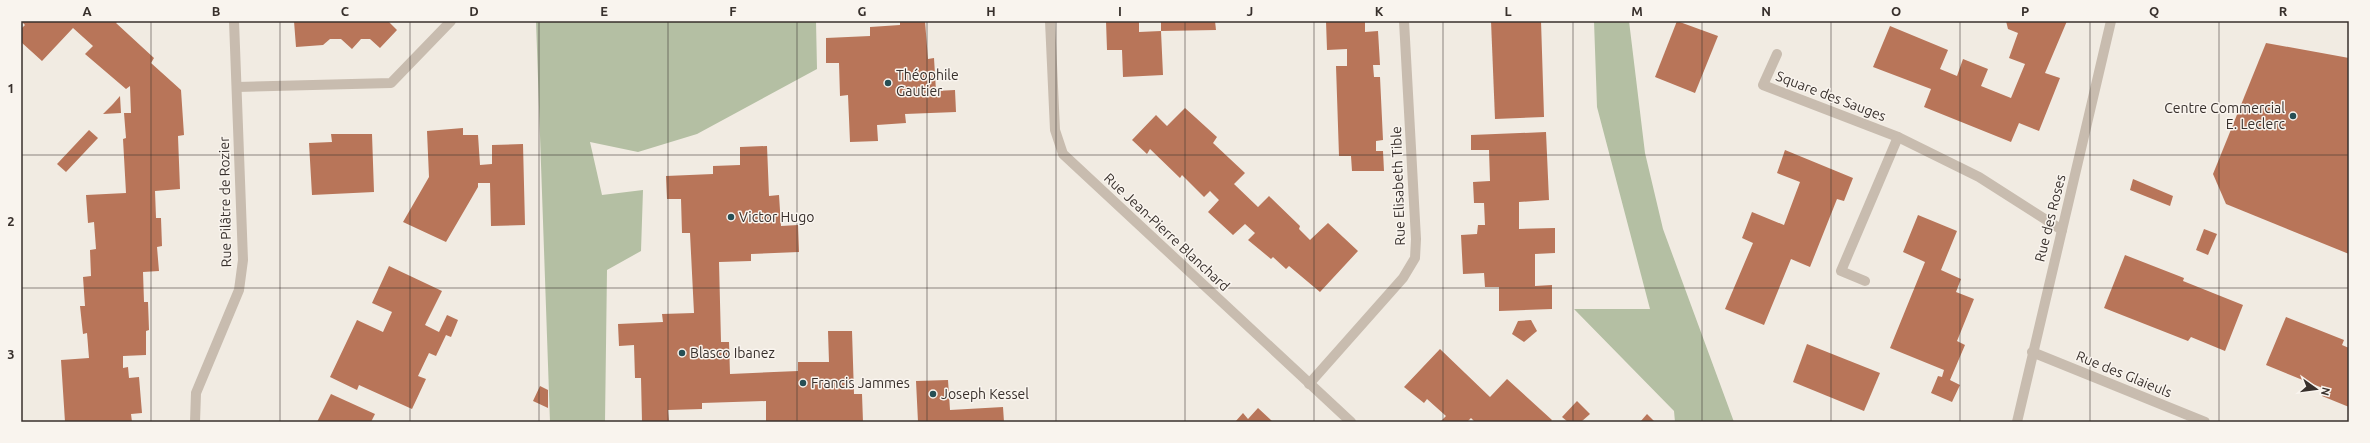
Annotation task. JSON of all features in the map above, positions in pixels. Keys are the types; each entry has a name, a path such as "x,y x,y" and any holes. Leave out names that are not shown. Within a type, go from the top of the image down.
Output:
{"street":[{"name":"Rue Pilâtre de Rozier","path":"196,422 196,393 239,290 243,260 234,21"},
{"path":"237,87 391,83 451,21"},
{"name":"Rue Jean-Pierre Blanchard","path":"1050,21 1055,130 1063,154 1351,422"},
{"name":"Rue Elisabeth Tible","path":"1309,384 1403,278 1415,258 1416,239 1404,21"},
{"name":"Rue des Roses","path":"2017,422 2032,352 2111,21"},
{"name":"Square des Sauges","path":"1777,54 1763,85 1898,137 1979,177 2062,230"},
{"name":"Square des Sauges","path":"1865,281 1841,271 1898,137"},
{"name":"Rue des Glaieuls","path":"2032,352 2205,422"}],"green space":[{"path":"536,21 816,21 817,69 697,134 638,152 590,142 602,195 643,190 641,251 607,270 605,422 550,422"},
{"path":"1594,21 1629,21 1645,153 1663,229 1734,422 1675,422 1674,411 1574,309 1650,309 1597,107"}],"building":[{"path":"21,21 118,21 116,23 154,58 151,63 181,90 184,135 178,136 180,189 155,191 156,218 161,218 162,246 157,247 159,271 143,272 144,302 148,302 149,330 146,331 146,355 123,356 123,368 128,367 129,378 139,377 142,413 131,414 132,422 65,422 61,360 89,358 87,333 83,334 80,306 85,306 83,277 91,276 90,250 96,249 94,222 88,223 86,195 126,193 123,139 126,138 124,113 131,113 130,86 126,89 85,54 93,46 73,28 42,61 21,42 21,29 25,25"},
{"path":"294,21 388,21 397,30 380,48 370,39 361,39 352,49 341,39 330,39 323,45 296,47"},
{"name":"Théophile Gautier","path":"900,21 925,21 928,59 934,58 936,91 955,90 956,112 905,114 906,123 877,125 878,141 850,142 848,95 840,96 839,63 826,63 826,38 870,36 870,27 900,25"},
{"path":"1106,21 1139,21 1139,32 1161,31 1163,75 1123,77 1122,50 1107,50"},
{"path":"1161,21 1215,21 1216,30 1161,31"},
{"path":"1326,21 1365,21 1365,32 1378,31 1380,65 1373,65 1374,77 1380,77 1383,140 1376,141 1376,151 1383,151 1384,171 1352,171 1351,156 1339,156 1336,66 1347,66 1347,49 1327,50"},
{"path":"1491,21 1541,21 1544,117 1495,119"},
{"path":"1677,21 1718,36 1695,93 1655,77"},
{"path":"2006,21 2067,21 2045,73 2060,78 2039,131 2019,123 2011,142 1924,107 1931,89 1873,67 1890,26 1948,50 1940,69 1957,76 1963,59 1988,69 1981,86 2011,98 2025,64 2009,58 2018,33 2008,29"},
{"name":"Centre Commercial E. Leclerc","path":"2266,43 2349,58 2349,254 2226,204 2213,174"},
{"path":"120,96 121,113 103,114 113,104"},
{"path":"1185,108 1217,137 1213,143 1245,173 1234,184 1258,207 1269,196 1300,226 1299,229 1310,240 1328,223 1358,251 1320,292 1289,266 1286,269 1273,257 1271,259 1248,240 1255,233 1245,224 1233,235 1208,212 1219,200 1210,191 1204,197 1182,175 1180,178 1150,149 1147,154 1132,140 1156,115 1167,126"},
{"path":"463,128 463,135 478,135 480,165 492,164 492,145 523,144 525,225 491,226 490,183 478,183 478,187 446,242 403,222 429,177 427,131"},
{"path":"89,130 98,138 66,172 57,164"},
{"path":"1546,132 1549,200 1519,202 1519,229 1555,228 1555,253 1535,254 1535,286 1552,285 1552,309 1499,311 1499,287 1485,287 1484,273 1463,274 1461,235 1477,234 1478,225 1485,225 1484,203 1474,203 1473,182 1490,181 1489,150 1471,150 1471,135"},
{"path":"331,134 372,134 374,192 312,195 309,143 332,142"},
{"path":"767,146 769,196 779,195 781,226 798,225 799,252 751,254 751,261 719,262 721,342 729,342 730,374 798,371 798,362 829,362 828,331 852,331 854,394 862,394 863,422 766,422 766,401 702,403 702,409 668,410 669,422 642,422 641,378 635,378 634,345 619,346 618,324 663,322 662,314 694,313 690,233 682,233 681,199 667,199 666,176 713,174 713,166 740,165 740,147"},
{"path":"1785,150 1853,178 1844,201 1837,199 1810,267 1791,259 1764,325 1725,309 1753,243 1742,238 1752,212 1784,225 1800,182 1777,173"},
{"path":"2133,179 2173,196 2170,206 2130,190"},
{"path":"1918,215 1957,231 1941,270 1961,279 1956,292 1974,299 1957,341 1965,345 1950,380 1960,385 1952,402 1931,393 1938,376 1942,377 1944,370 1890,348 1925,262 1903,252"},
{"path":"2204,229 2217,234 2208,255 2196,250"},
{"path":"2125,255 2184,278 2183,281 2243,305 2225,351 2191,337 2188,341 2104,308"},
{"path":"389,266 442,291 425,325 439,332 447,315 458,320 451,337 446,335 436,356 429,353 418,376 426,379 412,409 359,385 357,390 330,377 357,320 383,332 392,312 372,303"},
{"path":"2286,317 2344,340 2342,345 2349,348 2349,407 2322,396 2325,389 2266,365"},
{"path":"1531,320 1537,331 1524,342 1512,334 1518,321"},
{"path":"1807,344 1880,373 1864,411 1793,382"},
{"path":"1440,349 1490,397 1507,379 1552,420 1550,422 1475,422 1471,418 1467,422 1440,422 1446,416 1427,399 1424,403 1404,387"},
{"name":"Joseph Kessel","path":"948,380 950,410 1003,407 1004,422 918,422 916,381"},
{"path":"540,386 548,390 548,408 533,401"},
{"path":"331,394 375,414 371,422 317,422"},
{"path":"1577,401 1590,414 1581,422 1568,422 1562,417"},
{"path":"1258,408 1273,422 1235,422 1243,413 1248,419"},
{"path":"1647,414 1655,422 1640,422"}],"place":[{"name":"Théophile Gautier","path":"888,83"},
{"name":"Centre Commercial E. Leclerc","path":"2293,116"},
{"name":"Victor Hugo","path":"731,217"},
{"name":"Blasco Ibanez","path":"682,353"},
{"name":"Francis Jammes","path":"803,383"},
{"name":"Joseph Kessel","path":"933,394"}]}
